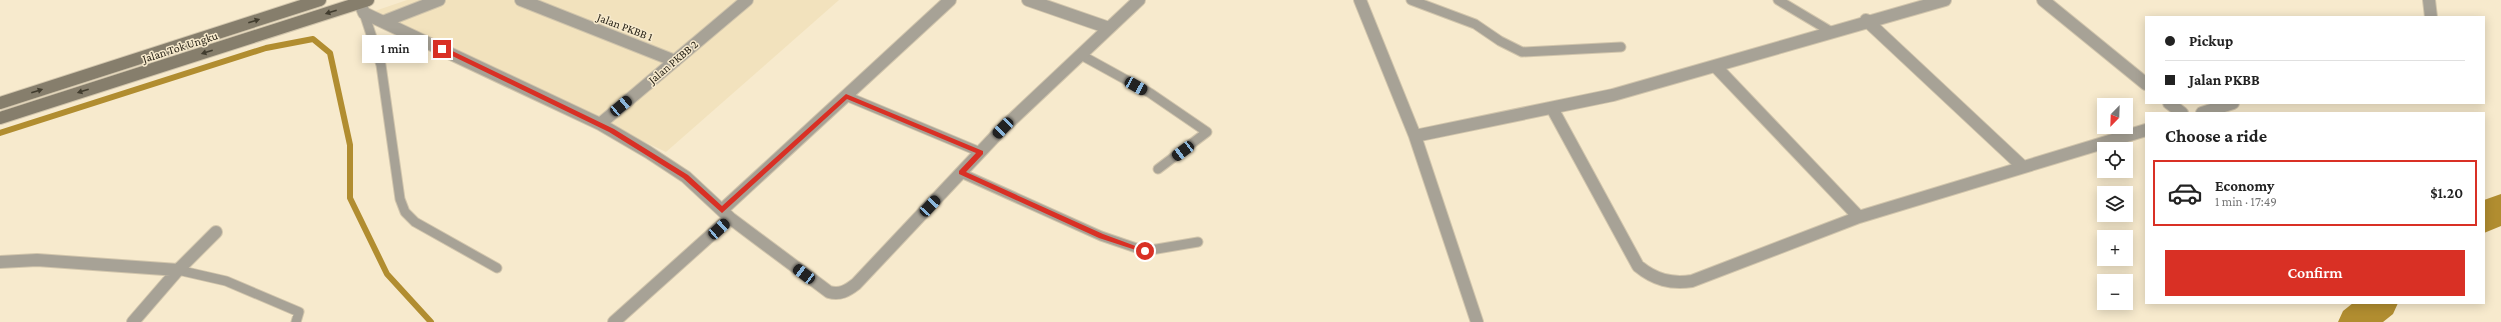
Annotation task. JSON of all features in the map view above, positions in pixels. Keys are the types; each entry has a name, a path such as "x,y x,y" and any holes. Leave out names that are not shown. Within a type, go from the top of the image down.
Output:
{"main road":[{"name":"Jalan Tok Ungku","path":"0,103 320,0"},
{"name":"Jalan Tok Ungku","path":"0,118 364,5"}],"street":[{"path":"385,21 439,0"},
{"name":"Jalan PKBB 1","path":"521,0 675,61"},
{"name":"Jalan PKBB 2","path":"600,124 747,0"},
{"path":"614,322 846,96 950,0"},
{"path":"1028,0 1110,28"},
{"path":"364,5 385,21 600,124 686,177 726,214 829,292 842,294 856,284 980,152 1139,0"},
{"path":"1360,0 1415,136 1476,322"},
{"path":"1415,136 1612,96 1716,67 1866,20 1945,0"},
{"path":"2043,0 2145,83"},
{"path":"2429,0 2431,16"},
{"path":"1866,20 2022,166"},
{"path":"1716,67 1859,218"},
{"path":"2170,104 2181,112"},
{"path":"2205,112 2230,104"},
{"path":"1552,108 1638,266 1650,276 1663,282 1677,284 1692,282 1859,218 2022,166 2145,130"},
{"path":"133,322 178,270 216,232"},
{"path":"0,262 37,260 178,270"}],"lane":[{"path":"1411,0 1475,24 1500,41 1522,52 1621,47"},
{"path":"1778,0 1830,32"},
{"path":"364,5 381,65 396,173 405,212 416,222 497,268"},
{"path":"1081,55 1150,93 1208,132 1158,169"},
{"path":"846,96 980,152"},
{"path":"961,172 1101,236 1145,251 1198,242"},
{"path":"178,270 226,281 299,312 296,322"}],"shaded area":[{"path":"407,0 839,0 666,152 369,13"}],"waterway":[{"path":"0,133 266,48 313,39 330,53 350,145 350,198 387,274 431,322"},
{"path":"2485,218 2501,207"},
{"path":"2357,322 2378,304"}],"route":[{"path":"442,49 600,124 648,152 686,177 722,210 846,96 980,152 961,172 1101,236 1145,251"}]}
